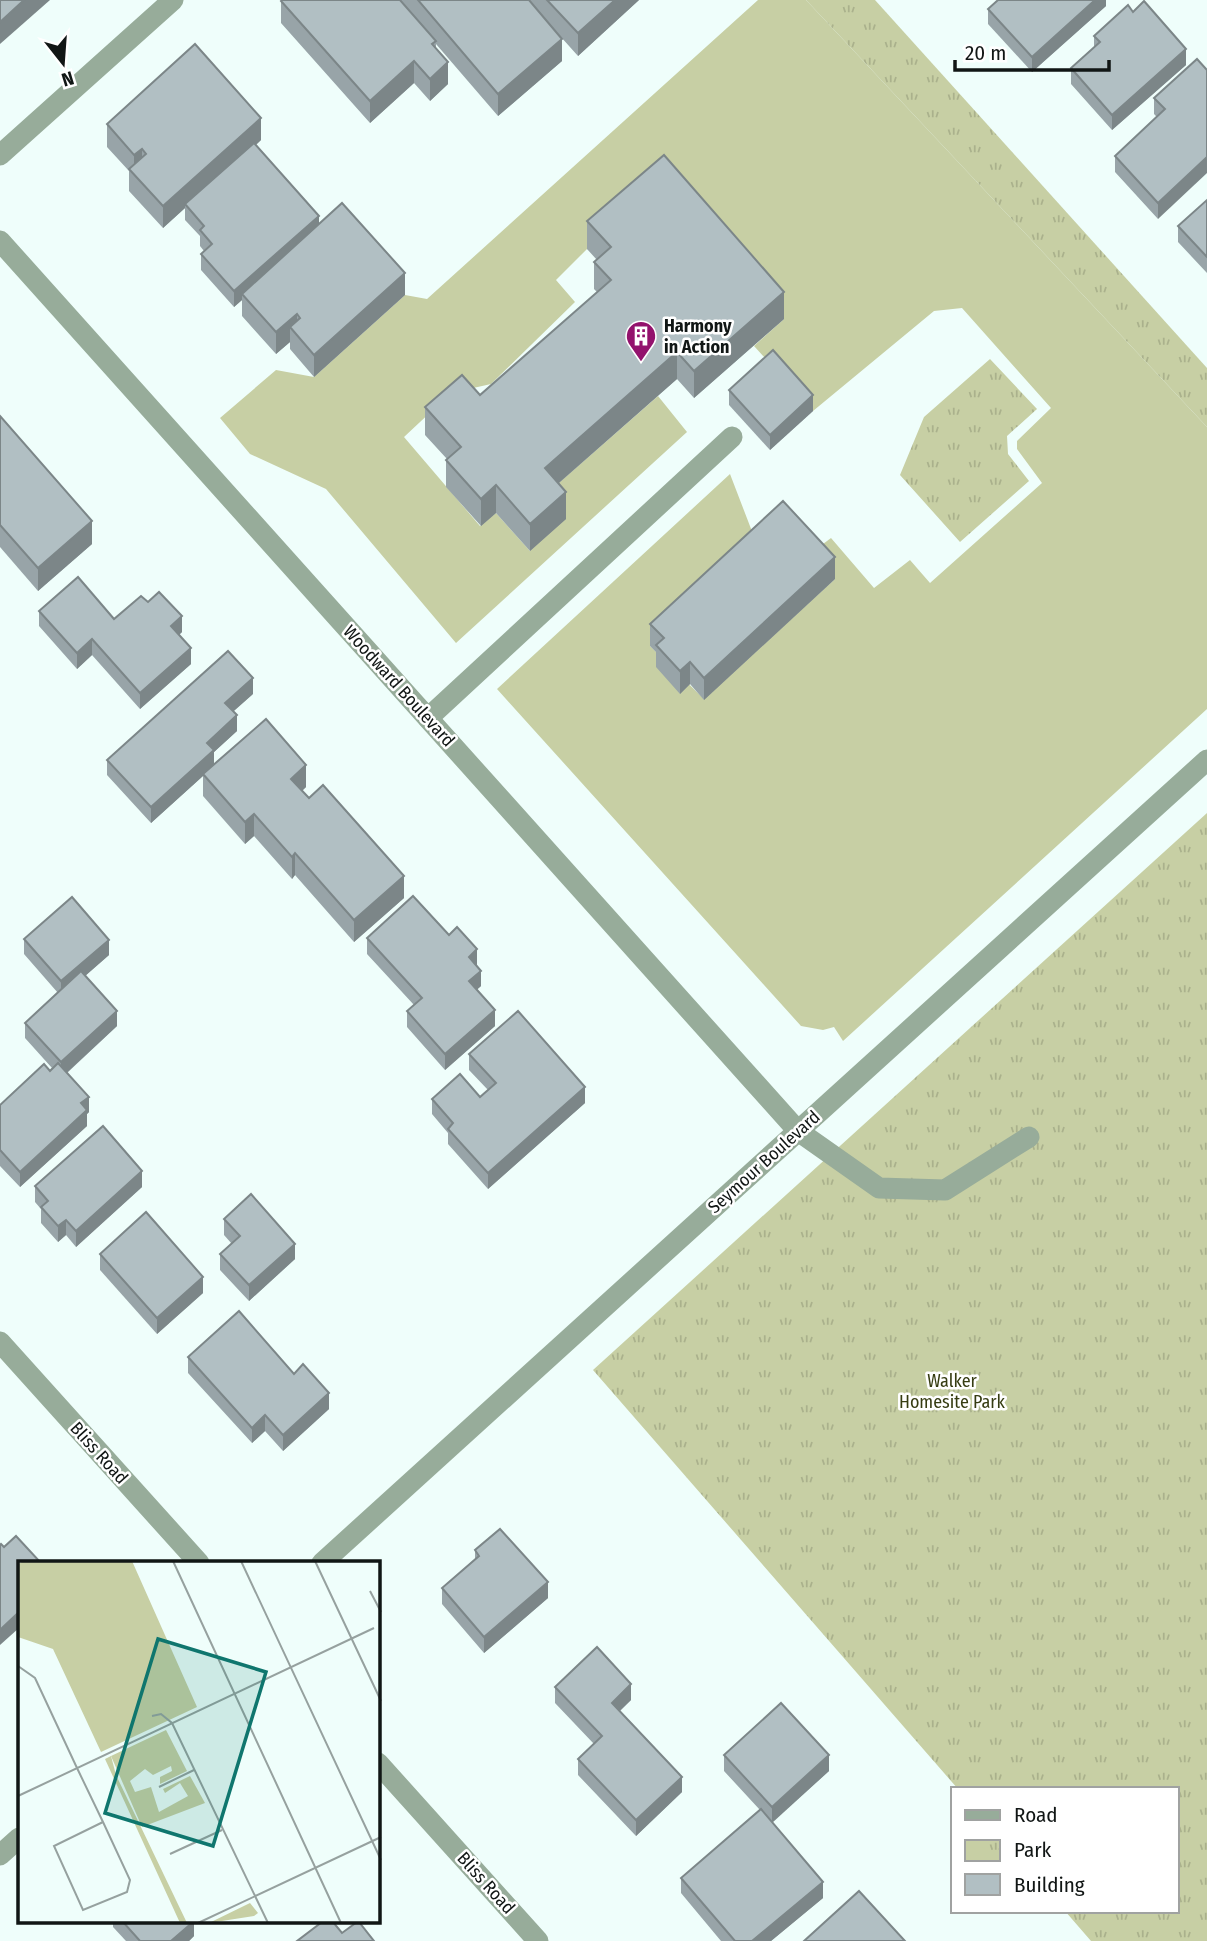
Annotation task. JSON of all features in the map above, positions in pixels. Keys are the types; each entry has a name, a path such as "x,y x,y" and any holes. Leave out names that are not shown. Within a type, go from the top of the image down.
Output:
{"street":[{"path":"0,155 173,0"},
{"name":"Woodward Boulevard","path":"0,241 798,1131 879,1188 945,1190 1029,1137"},
{"path":"428,719 732,437"},
{"name":"Seymour Boulevard","path":"324,1561 1207,760"},
{"name":"Bliss Road","path":"0,1342 197,1561"},
{"name":"Bliss Road","path":"380,1765 538,1941"},
{"path":"0,1856 18,1839"}],"green space":[{"path":"758,0 806,0 1207,427 1207,709 843,1041 834,1027 823,1030 801,1026 497,689 730,474 758,547 650,646 704,699 835,579 811,553 831,538 874,588 910,560 930,583 1042,483 1017,449 1017,441 1051,408 962,308 934,311 813,411 754,346 784,319 587,249 556,280 575,302 491,384 451,393 404,437 480,526 496,513 530,551 545,495 658,396 687,432 456,643 326,489 250,454 220,418 276,370 314,377 405,295 427,299"},
{"path":"806,0 875,0 1207,368 1207,427"},
{"path":"990,359 1037,409 1007,436 1008,454 1029,481 960,542 900,475 924,417"},
{"name":"Walker Homesite Park","path":"1207,813 1207,1941 1091,1941 1067,1913 1179,1913 1179,1787 956,1787 593,1370"}],"building":[{"path":"0,0 24,0 0,22"},
{"path":"282,0 400,0 436,41 432,44 448,62 430,79 414,61 370,101"},
{"path":"418,0 529,0 562,39 498,94"},
{"path":"547,0 615,0 578,33"},
{"path":"998,0 1095,0 1032,57 988,9"},
{"path":"1144,1 1186,49 1112,115 1071,68 1100,42 1094,36 1128,5 1133,12"},
{"path":"195,44 261,118 163,206 129,169 146,154 142,149 134,155 107,124"},
{"path":"1197,59 1207,70 1207,157 1158,203 1115,156 1165,109 1154,98"},
{"path":"254,143 319,216 234,291 201,254 212,244 200,230 204,226 185,204"},
{"name":"Harmony in Action","path":"664,155 784,292 694,371 677,352 545,468 566,492 530,524 496,485 481,499 446,460 461,447 425,407 462,375 480,395 611,280 594,262 611,247 587,221"},
{"path":"1207,200 1207,257 1178,226"},
{"path":"342,203 405,273 314,355 290,327 300,318 297,314 276,332 242,294"},
{"path":"773,350 813,395 770,435 729,390"},
{"path":"0,416 92,521 38,568 0,525"},
{"path":"783,501 835,557 704,678 690,662 680,671 656,645 664,638 650,624"},
{"path":"78,577 114,619 141,596 148,602 159,592 182,616 171,626 191,648 140,693 92,639 77,653 39,611"},
{"path":"228,651 253,678 225,703 237,715 207,743 214,750 151,807 107,760"},
{"path":"266,719 306,765 291,779 309,798 323,785 404,876 354,920 295,853 292,857 254,814 245,822 203,774"},
{"path":"413,896 449,935 457,927 477,949 469,957 481,971 469,981 495,1010 445,1054 407,1011 422,998 367,938"},
{"path":"72,897 109,940 61,981 24,939"},
{"path":"81,971 117,1011 61,1062 25,1023"},
{"path":"518,1011 585,1087 488,1173 448,1129 453,1123 432,1099 460,1074 480,1097 496,1083 469,1054"},
{"path":"58,1063 89,1097 81,1103 87,1110 20,1172 0,1150 0,1105 44,1064 50,1071"},
{"path":"103,1126 142,1171 76,1231 66,1220 58,1226 41,1207 48,1201 35,1186"},
{"path":"251,1194 295,1244 249,1285 220,1254 240,1236 224,1219"},
{"path":"146,1212 203,1277 157,1318 100,1254"},
{"path":"239,1311 294,1374 303,1364 329,1393 283,1435 265,1415 252,1428 188,1357"},
{"path":"500,1529 548,1582 484,1637 442,1588 479,1556 475,1550"},
{"path":"16,1536 39,1561 18,1561 18,1613 0,1630 0,1545 4,1547"},
{"path":"597,1647 631,1684 612,1703 682,1777 636,1820 578,1759 602,1736 555,1687"},
{"path":"781,1703 829,1755 772,1807 724,1755"},
{"path":"761,1809 823,1882 752,1941 735,1941 681,1878"},
{"path":"859,1891 905,1941 804,1941"},
{"path":"125,1924 191,1924 171,1941 140,1941"},
{"path":"319,1924 335,1924 342,1933 354,1924 361,1924 374,1941 297,1941"}],"place":[{"name":"Harmony in Action","path":"641,363"}]}
